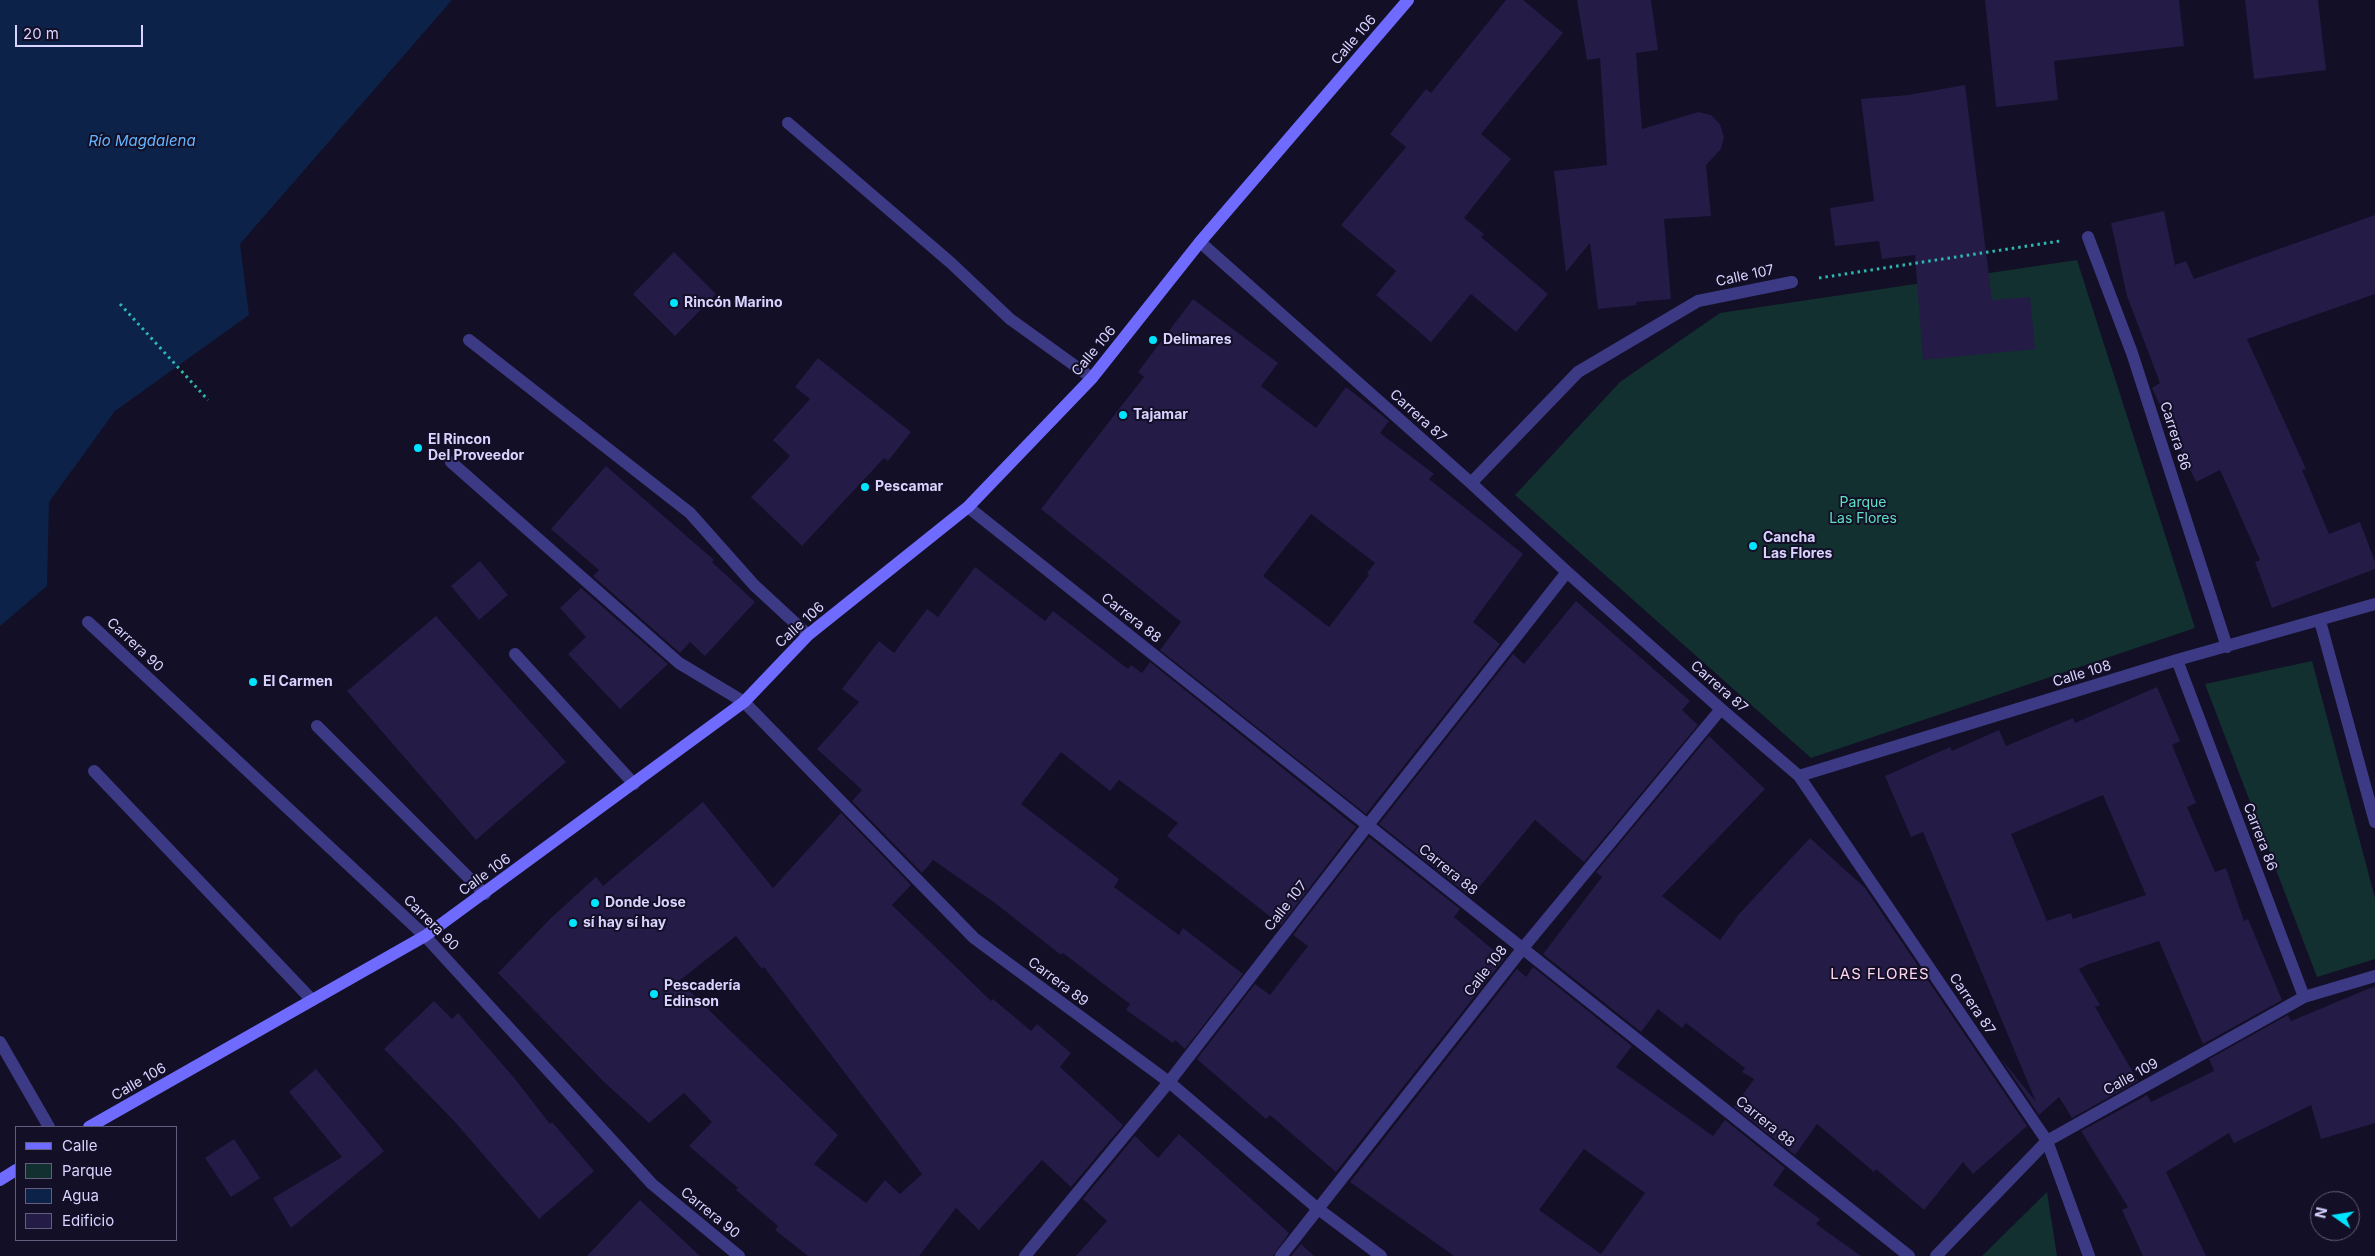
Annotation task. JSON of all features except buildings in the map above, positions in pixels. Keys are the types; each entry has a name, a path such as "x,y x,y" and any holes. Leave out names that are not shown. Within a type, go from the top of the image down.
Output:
{"street":[{"name":"Calle 106","path":"91,1126 425,936 485,894 744,702 808,635 968,508 1092,378 1200,242 1408,0"},
{"path":"788,123 951,263 1010,319 1092,378"},
{"name":"Carrera 86","path":"2088,237 2132,353 2227,647"},
{"name":"Carrera 87","path":"1200,242 1471,483 1720,709 1799,776 2048,1141 2090,1256"},
{"name":"Calle 107","path":"1471,483 1578,372 1698,301 1792,282"},
{"path":"469,340 690,513 754,585 808,635"},
{"name":"Carrera 89","path":"451,462 679,663 744,702 974,938 1169,1082 1318,1208 1381,1256"},
{"name":"Carrera 88","path":"968,508 1909,1256"},
{"name":"Calle 107","path":"1025,1256 1169,1082 1567,572"},
{"name":"Calle 108","path":"1799,776 2177,660 2375,604"},
{"path":"2320,621 2375,822"},
{"name":"Carrera 90","path":"88,622 425,936 652,1184 739,1256"},
{"path":"515,654 634,784"},
{"name":"Carrera 86","path":"2177,660 2304,997"},
{"name":"Calle 108","path":"1281,1256 1523,948 1720,709"},
{"path":"317,726 485,894"},
{"path":"94,771 312,1000"},
{"name":"Calle 109","path":"1936,1256 2048,1141 2304,997 2375,976"},
{"path":"0,1042 48,1126"},
{"path":"0,1180 15,1171"}],"path":[{"name":"Calle 107","path":"1792,282 2088,237"},
{"path":"120,304 208,400"}],"green space":[{"name":"Parque Las Flores","path":"2077,260 2195,628 1811,758 1515,495 1620,382 1720,313"},
{"path":"2312,661 2375,898 2375,959 2317,977 2205,684"},
{"path":"2047,1192 2057,1256 1982,1256"}],"water":[{"name":"Río Magdalena","path":"0,0 452,0 240,244 249,315 115,411 49,502 47,586 0,626"}],"place":[{"name":"Rincón Marino","path":"674,303"},
{"name":"Delimares","path":"1153,340"},
{"name":"Tajamar","path":"1123,415"},
{"name":"El Rincon Del Proveedor","path":"418,448"},
{"name":"Pescamar","path":"865,487"},
{"name":"Cancha Las Flores","path":"1753,546"},
{"name":"El Carmen","path":"253,682"},
{"name":"Donde Jose","path":"595,903"},
{"name":"sí hay sí hay","path":"573,923"},
{"name":"Pescadería Edinson","path":"654,994"}],"district":[{"name":"LAS FLORES","path":"1880,974"}]}
